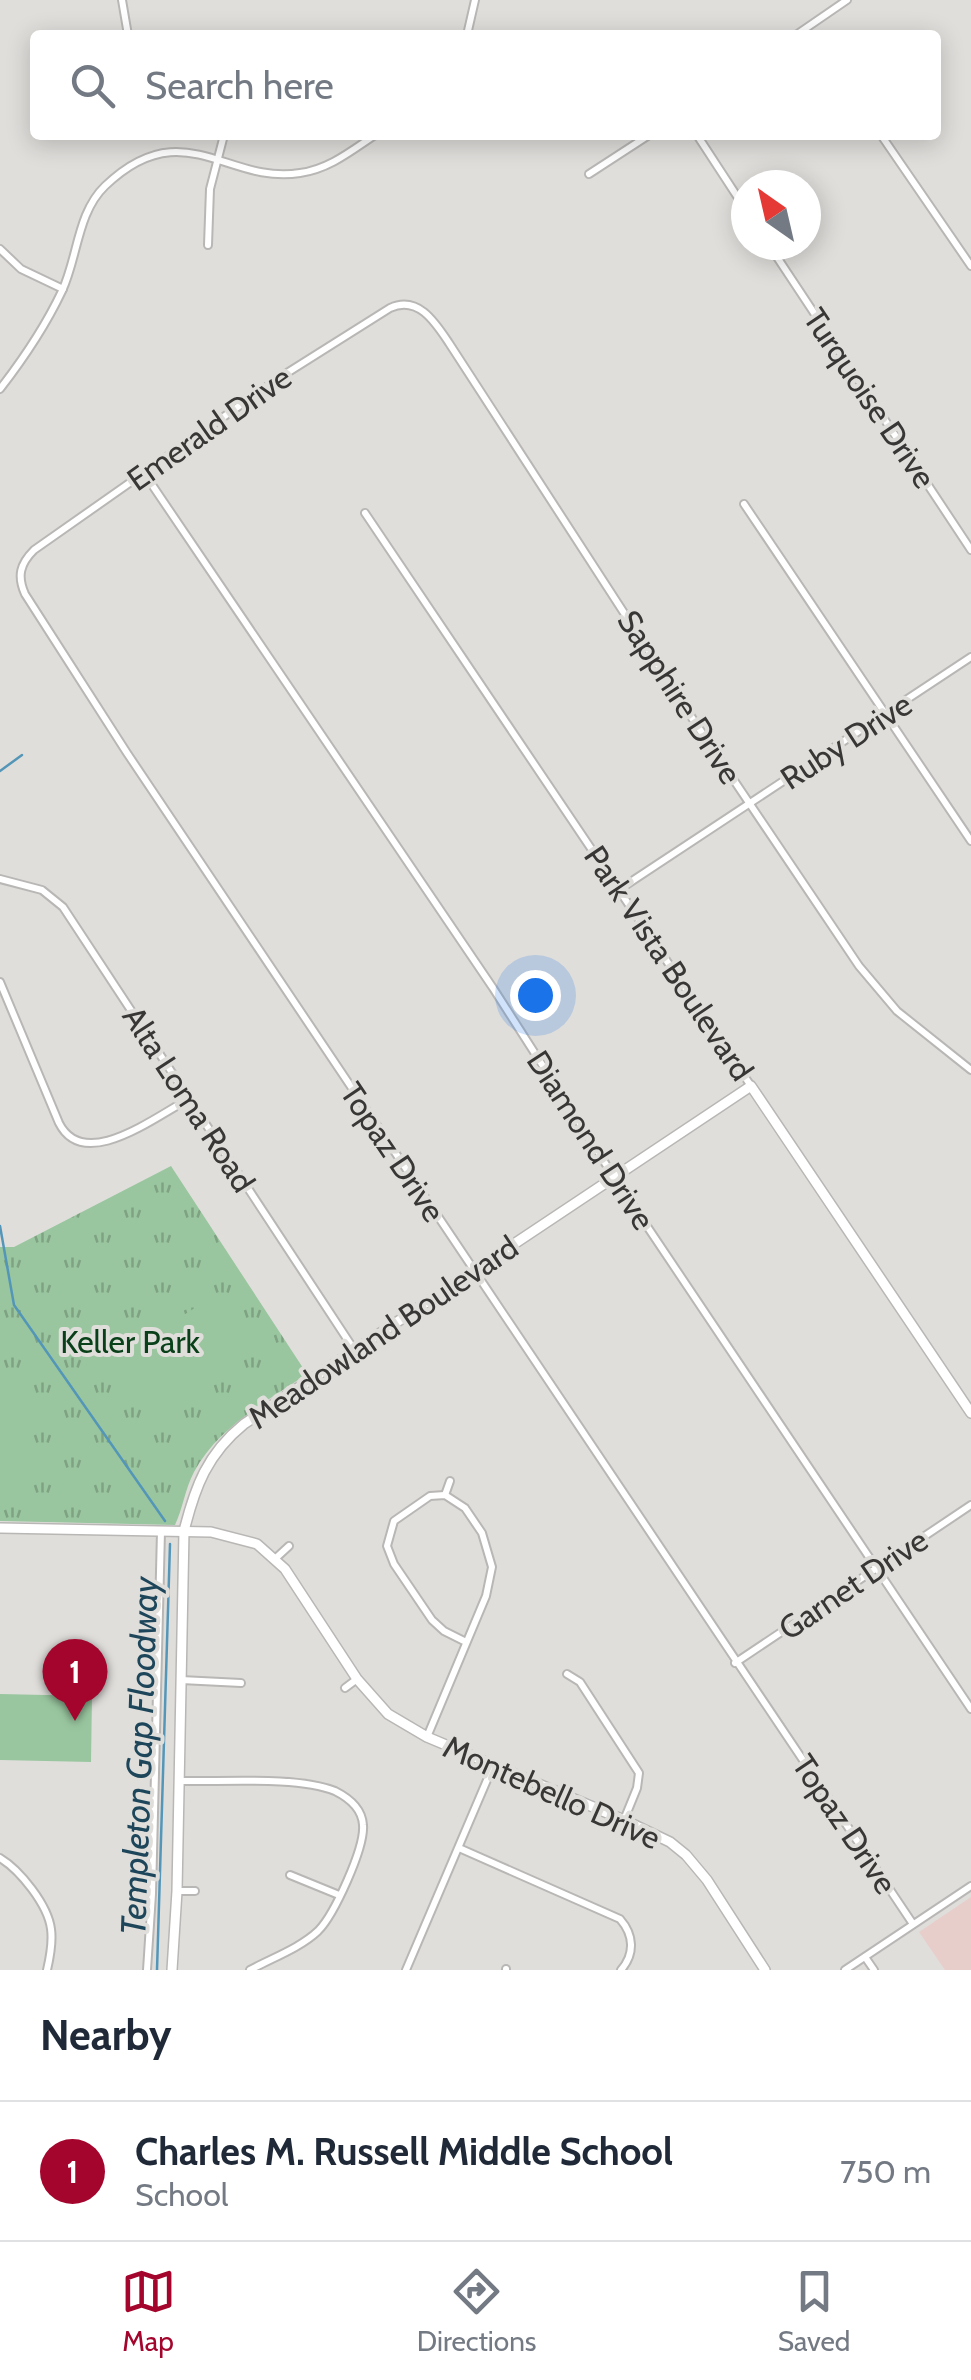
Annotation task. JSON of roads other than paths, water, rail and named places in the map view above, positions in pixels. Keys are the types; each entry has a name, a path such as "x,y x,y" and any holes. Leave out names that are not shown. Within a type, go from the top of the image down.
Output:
{"street":[{"path":"122,0 127,30"},
{"path":"467,30 475,0"},
{"path":"804,30 847,0"},
{"path":"208,245 208,207 223,140"},
{"path":"0,388 30,349 63,289 89,206 114,178 158,155 190,152 273,173 298,174 338,160 368,140"},
{"path":"589,174 641,140"},
{"path":"700,140 731,187"},
{"path":"884,140 971,266"},
{"path":"0,249 29,275 63,289"},
{"name":"Turquoise Drive","path":"779,260 971,550"},
{"name":"Emerald Drive","path":"20,572 34,550 326,348 390,308 412,304"},
{"name":"Sapphire Drive","path":"412,304 423,311 449,343 872,984 914,1026 971,1070"},
{"name":"Diamond Drive","path":"144,473 971,1709"},
{"path":"744,504 971,841"},
{"name":"Park Vista Boulevard","path":"365,513 971,1414"},
{"name":"Topaz Drive","path":"20,572 19,581 28,601 127,753 913,1924"},
{"name":"Ruby Drive","path":"620,889 971,657"},
{"name":"Alta Loma Road","path":"0,879 32,886 57,899 354,1351"},
{"path":"0,982 59,1124 72,1140 84,1145 102,1144 190,1099"},
{"name":"Meadowland Boulevard","path":"172,1970 184,1531 194,1491 220,1446 244,1424 751,1086"},
{"path":"445,1495 450,1480"},
{"path":"428,1737 486,1596 492,1556 482,1533 460,1502 445,1495 430,1496 401,1515 390,1529 388,1546 394,1564 432,1620 466,1642"},
{"name":"Garnet Drive","path":"736,1663 971,1504"},
{"name":"Montebello Drive","path":"0,1528 184,1531 246,1539 276,1558 357,1680 388,1714 428,1737 670,1842 693,1862 766,1970"},
{"path":"147,1970 161,1531"},
{"path":"276,1558 289,1546"},
{"path":"491,1575 504,1576"},
{"path":"281,1589 293,1581"},
{"path":"568,1674 580,1682 637,1768 637,1788 624,1820"},
{"path":"181,1680 240,1683"},
{"path":"345,1688 357,1680"},
{"path":"406,1970 493,1766"},
{"path":"180,1782 299,1784 332,1790 350,1800 361,1814 364,1830 345,1882 317,1932 250,1970"},
{"path":"459,1848 620,1919 632,1942 624,1967 634,1970"},
{"path":"0,1858 15,1870 45,1911 51,1928 47,1970"},
{"path":"290,1875 339,1895"},
{"path":"30,1890 41,1882"},
{"path":"845,1970 971,1886"},
{"path":"177,1890 196,1891"},
{"path":"138,1893 152,1894"},
{"path":"865,1956 874,1970"}],"waterway":[{"name":"Templeton Gap Floodway","path":"0,771 22,755"},
{"name":"Templeton Gap Floodway","path":"0,1226 14,1305 165,1521"},
{"name":"Templeton Gap Floodway","path":"157,1970 170,1544"}],"place":[{"name":"Charles M. Russell Middle School","path":"75,1721"}],"park label":[{"name":"Keller Park","path":"130,1341"}]}
